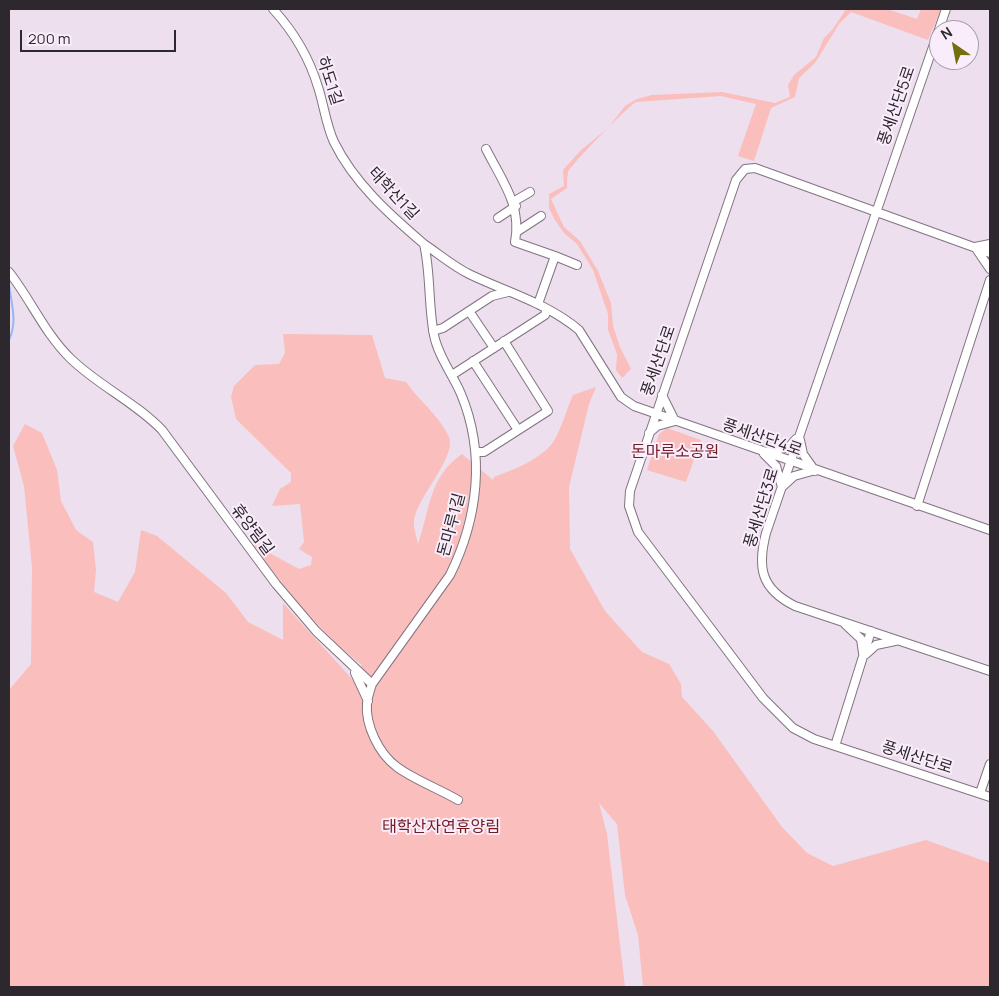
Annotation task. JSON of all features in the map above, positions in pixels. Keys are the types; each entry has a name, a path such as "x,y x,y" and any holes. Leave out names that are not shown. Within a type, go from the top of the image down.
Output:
{"street":[{"name":"하도1길","path":"273,9 292,30 304,50 318,86 334,141 350,166"},
{"name":"풍세산단5로","path":"876,213 946,9"},
{"path":"486,149 514,204 518,230 515,242 577,265"},
{"name":"태학산1길","path":"350,166 381,205 421,241 445,258 488,283 538,304"},
{"name":"풍세산단로","path":"990,253 755,168 744,169 736,180 630,490 630,506 638,532 776,714 793,728 814,739 990,797"},
{"path":"498,218 530,192"},
{"name":"풍세산단3로","path":"876,213 790,462 762,551 764,575 770,587 785,601 990,671"},
{"path":"518,230 540,216"},
{"name":"돈마루1길","path":"372,684 382,667 450,575 466,537 475,503 476,452 471,419 434,331 428,269 421,241"},
{"path":"990,244 975,247 990,269"},
{"path":"538,304 555,256"},
{"path":"428,269 430,260 433,258 445,258"},
{"name":"휴양림길","path":"9,272 50,337 71,359 101,384 149,416 162,430 276,584 316,631 372,684"},
{"path":"917,506 990,280"},
{"path":"488,283 492,296"},
{"path":"434,331 442,328 492,296 509,292"},
{"name":"풍세산단4로","path":"538,304 579,330 621,396 634,406 763,453 990,530"},
{"path":"452,374 545,316 547,309"},
{"path":"470,311 494,348"},
{"path":"476,452 484,452 548,411 504,341"},
{"path":"472,362 518,430"},
{"path":"649,433 657,426 675,421 662,395"},
{"path":"763,453 789,447 800,435"},
{"path":"763,453 776,466 782,487 801,473 816,471 803,454 800,435"},
{"path":"842,621 861,640 863,657"},
{"path":"835,746 871,631"},
{"path":"863,657 876,645 898,640"},
{"path":"348,662 359,679 368,701"},
{"path":"355,669 364,673 373,672 382,667"},
{"path":"372,684 368,701 368,720 376,742 397,767 458,800"},
{"path":"980,793 990,764"}],"green space":[{"path":"846,9 887,9 917,19 921,9 941,9 936,20 929,20 928,40 851,12 839,24 815,63 799,78 795,97 771,108 754,161 738,156 756,104 721,96 636,102 608,127 625,106 637,99 652,95 722,92 775,103 790,97 788,85 794,75 816,57 824,38 833,29"},
{"path":"607,129 571,167 568,172 567,188 551,199 564,227 580,241 598,271 611,303 613,326 620,347 631,369 622,378 616,370 617,354 608,330 608,314 593,270 577,244 564,233 549,208 549,194 564,186 563,170 580,151"},
{"name":"태학산자연휴양림","path":"283,334 372,335 385,378 406,382 445,429 450,445 447,455 416,512 414,521 418,544 432,494 443,473 451,463 462,454 493,480 494,477 524,464 539,456 551,445 573,395 596,387 589,404 569,487 570,549 605,611 642,652 669,664 681,684 682,697 713,731 782,827 807,853 833,866 926,840 990,863 990,987 643,987 638,935 625,895 617,824 599,803 607,834 625,987 9,987 9,690 31,664 32,568 24,486 13,446 25,424 42,433 57,470 61,501 76,530 93,542 96,570 94,592 118,602 135,572 141,530 157,536 226,593 248,622 283,640 283,603 352,679 362,665 317,623 289,592 251,543 299,569 311,565 312,557 299,549 304,542 300,504 272,506 280,489 291,482 291,473 236,419 231,397 234,386 255,365 279,364 285,353"},
{"name":"돈마루소공원","path":"667,428 701,440 686,482 647,470 659,434"}],"waterway":[{"path":"9,284 13,319 12,333 9,340"}]}
